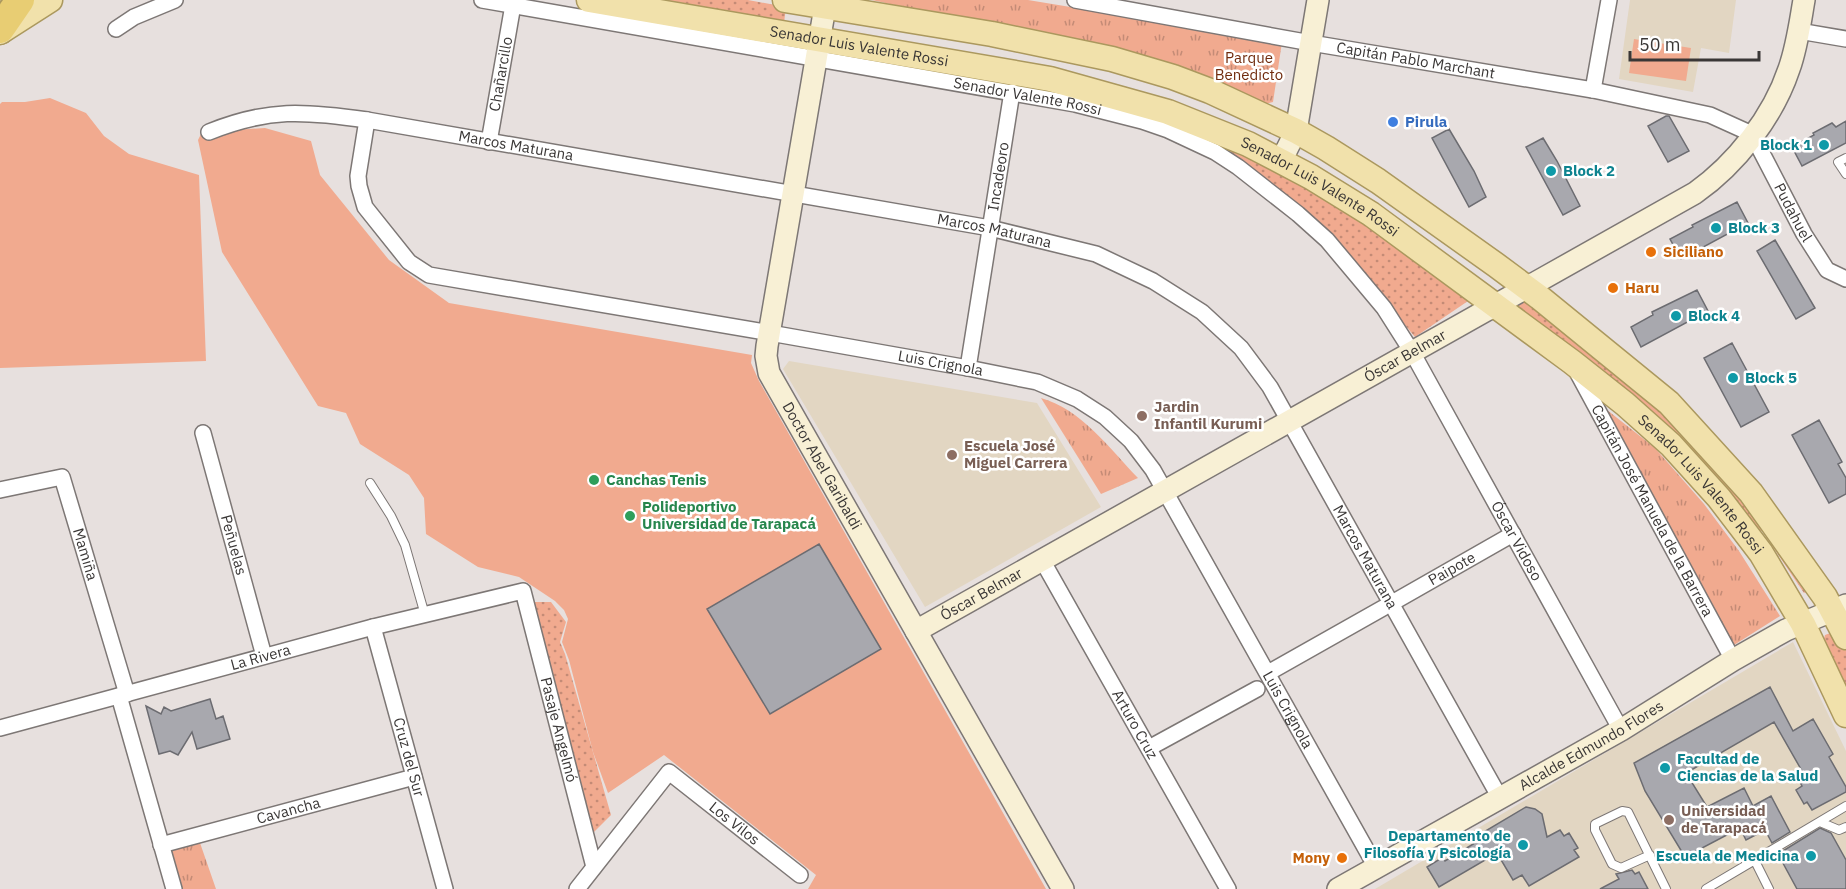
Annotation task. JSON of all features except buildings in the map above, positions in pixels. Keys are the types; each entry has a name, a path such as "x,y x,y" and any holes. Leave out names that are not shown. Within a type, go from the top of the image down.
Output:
{"highway":[{"path":"0,31 20,0"}],"main road":[{"path":"0,31 50,0"},
{"name":"Senador Luis Valente Rossi","path":"590,0 818,49 1050,79 1168,112 1248,144 1281,161 1371,214 1572,362 1647,422 1694,469 1761,552 1803,624 1846,715"},
{"name":"Senador Luis Valente Rossi","path":"785,0 825,4 1003,36 1112,59 1173,77 1210,91 1296,131 1378,181 1527,288 1669,403 1751,493 1839,608 1846,637"}],"street":[{"path":"116,29 134,17 175,0"},
{"name":"Senador Valente Rossi","path":"482,0 818,49 1086,106 1142,121 1191,139 1222,157 1266,188 1327,240 1384,308 1412,352"},
{"name":"Capitán Pablo Marchant","path":"1075,0 1311,43 1593,90 1710,115 1752,134"},
{"path":"1281,161 1296,131 1318,0"},
{"path":"1593,90 1609,0"},
{"name":"Óscar Belmar","path":"916,631 1695,193 1722,172 1768,112 1790,68 1804,0"},
{"name":"Doctor Abel Garibaldi","path":"825,4 766,356 770,373 1063,889"},
{"name":"Chañarcillo","path":"489,142 513,5"},
{"path":"1799,31 1846,39"},
{"name":"Incadeoro","path":"968,368 1012,92"},
{"name":"Marcos Maturana","path":"209,132 249,117 282,113 367,120 990,228 1096,254 1133,271 1180,297 1222,329 1241,348 1270,387 1388,605 1500,798"},
{"name":"Luis Crignola","path":"367,120 358,176 361,197 371,216 409,262 421,272 437,277 968,368 1037,382 1091,407 1143,454 1166,490 1376,867"},
{"name":"Pudahuel","path":"1752,134 1804,234 1827,270 1846,279"},
{"name":"Óscar Vidoso","path":"1412,352 1621,730"},
{"name":"Capitán José Manuela de la Barrera","path":"1572,362 1733,660"},
{"name":"Peñuelas","path":"203,433 264,656"},
{"name":"Mamiña","path":"0,490 62,477 174,889"},
{"name":"Paipote","path":"1268,673 1513,534"},
{"name":"Arturo Cruz","path":"1042,560 1228,889"},
{"name":"La Rivera","path":"0,728 373,627 523,591"},
{"name":"Pasaje Angelmó","path":"523,591 594,867"},
{"name":"Alcalde Edmundo Flores","path":"1338,889 1621,730 1733,660 1786,630 1839,608"},
{"name":"Cruz del Sur","path":"373,627 445,889"},
{"path":"1149,748 1257,689"},
{"name":"Los Vilos","path":"594,867 669,772 800,875"},
{"name":"Cavancha","path":"161,845 414,777"},
{"path":"579,889 594,867"}],"lane":[{"path":"1846,158 1838,162 1846,174"},
{"path":"370,483 391,516 405,545 425,615"},
{"path":"1706,889 1846,806"},
{"path":"1650,855 1621,868 1617,867 1612,864 1594,830 1595,824 1626,811 1650,855 1666,889"},
{"path":"1820,822 1839,830 1846,827"},
{"path":"1754,859 1769,889"}],"shaded area":[{"path":"1630,0 1736,0 1729,53 1701,48 1693,92 1619,79"},
{"name":"Escuela José Miguel Carrera","path":"789,361 1037,403 1101,507 925,607 783,369"},
{"name":"Universidad de Tarapacá","path":"1793,642 1846,751 1846,889 1375,889"}],"green space":[{"path":"648,0 748,0 786,7 784,23"},
{"name":"Parque Benedicto","path":"872,0 1028,0 1282,42 1273,102 1265,104 1094,49"},
{"path":"1634,39 1691,48 1686,81 1629,73"},
{"path":"50,98 86,113 104,136 129,154 199,175 206,361 0,368 0,104"},
{"name":"Polideportivo Universidad de Tarapacá","path":"265,128 311,141 320,175 389,260 449,303 752,355 751,363 759,381 1046,889 808,889 816,875 664,755 608,793 593,752 569,660 562,642 568,619 564,610 555,601 519,577 478,567 426,534 424,498 409,475 360,444 346,413 318,406 222,252 198,140 202,132"},
{"path":"1204,136 1224,141 1344,205 1471,299 1415,337 1329,234"},
{"path":"1522,298 1655,401 1719,470 1810,590 1804,593 1762,531 1749,526 1514,312 1513,299"},
{"path":"1041,398 1056,403 1082,421 1138,478 1101,494"},
{"path":"1597,402 1655,448 1704,504 1739,551 1780,616 1734,645"},
{"path":"534,602 551,602 566,622 560,642 611,815 590,836"},
{"path":"1833,632 1846,647 1846,688 1823,642 1825,635"},
{"path":"167,839 199,840 216,889 182,889"}],"place":[{"name":"Pirula","path":"1393,122"},
{"name":"Block 1","path":"1824,145"},
{"name":"Block 2","path":"1551,171"},
{"name":"Block 3","path":"1716,228"},
{"name":"Siciliano","path":"1651,252"},
{"name":"Haru","path":"1613,288"},
{"name":"Block 4","path":"1676,316"},
{"name":"Block 5","path":"1733,378"},
{"name":"Jardin Infantil Kurumi","path":"1142,416"},
{"name":"Escuela José Miguel Carrera","path":"952,455"},
{"name":"Canchas Tenis","path":"594,480"},
{"name":"Polideportivo Universidad de Tarapacá","path":"630,516"},
{"name":"Facultad de Ciencias de la Salud","path":"1665,768"},
{"name":"Universidad de Tarapacá","path":"1669,820"},
{"name":"Departamento de Filosofía y Psicología","path":"1523,845"},
{"name":"Escuela de Medicina","path":"1811,856"},
{"name":"Mony","path":"1342,858"}]}
